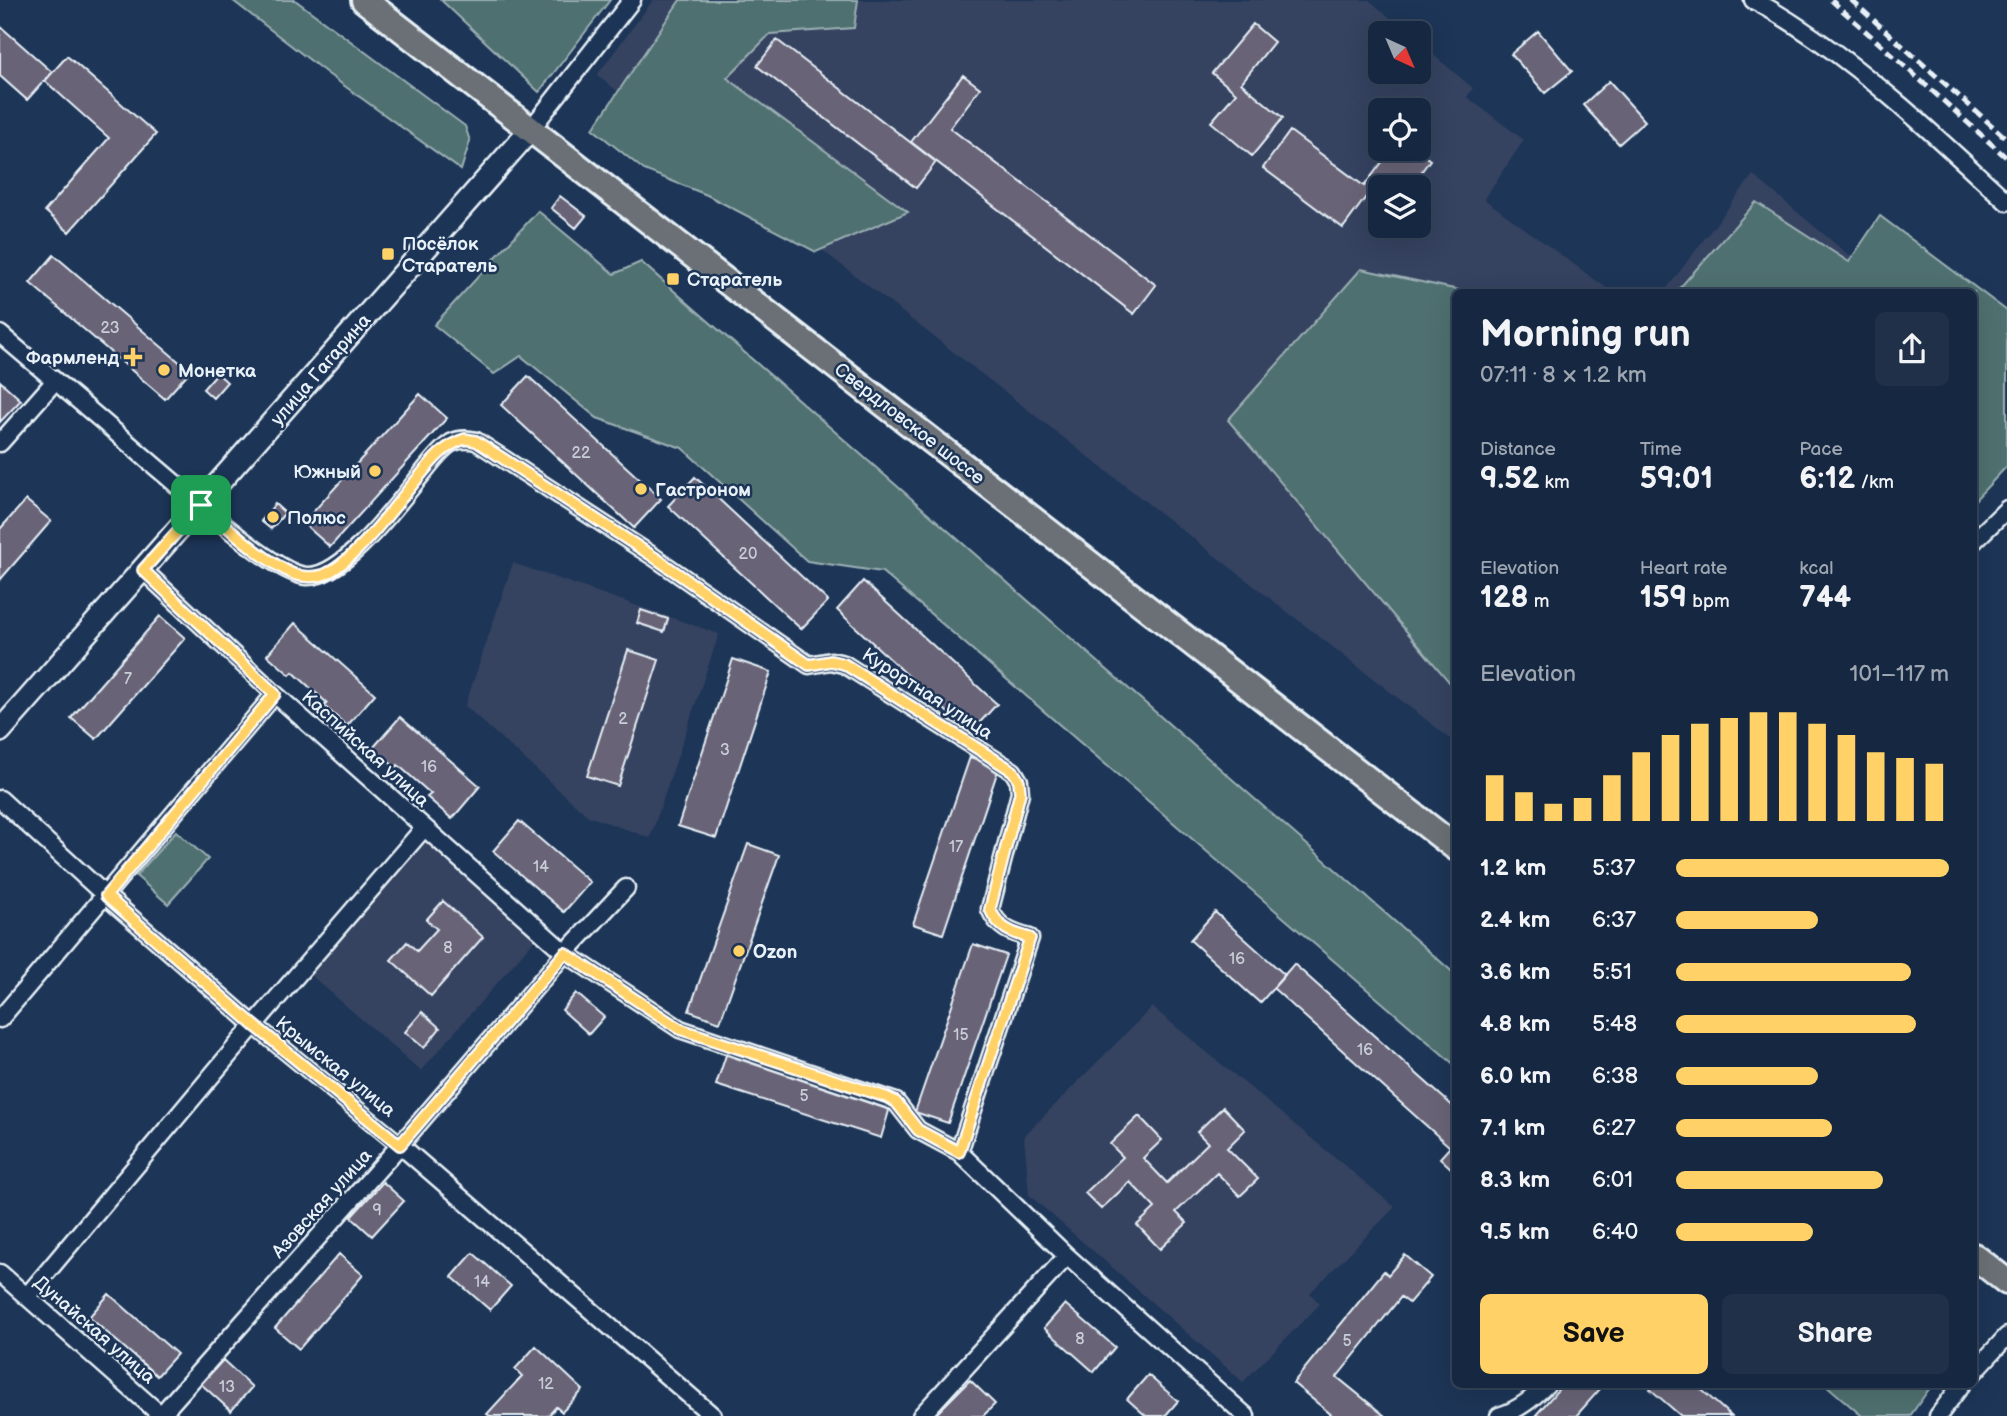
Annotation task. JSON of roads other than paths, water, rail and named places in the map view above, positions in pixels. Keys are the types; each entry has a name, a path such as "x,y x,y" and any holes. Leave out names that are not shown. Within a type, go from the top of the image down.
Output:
{"main road":[{"name":"Свердловское шоссе","path":"364,0 1452,845"},
{"path":"1977,1258 2007,1282"}],"street":[{"name":"улица Гагарина","path":"0,731 531,129 632,0"},
{"path":"1753,0 1850,63 1903,106 2007,202"},
{"path":"0,334 201,505"},
{"path":"0,443 55,381"},
{"name":"Курортная улица","path":"201,505 268,558 293,574 322,575 364,542 450,444 465,439 476,441 541,481 809,665 831,661 844,664 1013,771 1019,781 1020,793 990,909 995,920 1009,933 1030,938 959,1152"},
{"path":"1977,538 2007,509"},
{"name":"Каспийская улица","path":"143,570 275,694 565,953 680,1029 896,1102 918,1130 959,1152 1066,1256 1246,1416"},
{"path":"0,1019 275,694"},
{"name":"Крымская улица","path":"0,799 254,1025 400,1145 713,1416"},
{"path":"27,1296 254,1025 424,828"},
{"name":"Азовская улица","path":"161,1416 565,953 626,888"},
{"path":"921,1416 1066,1256"},
{"name":"Дунайская улица","path":"0,1273 161,1416"},
{"path":"1977,1369 2007,1336"},
{"path":"1499,1416 1510,1413 1532,1399 1543,1388"},
{"path":"1938,1416 1959,1388"}],"railway":[{"path":"1831,0 2007,158"},
{"path":"1851,0 2007,139"}],"place":[{"name":"Посёлок Старатель","path":"388,254"},
{"name":"Старатель","path":"673,279"},
{"name":"Фармленд","path":"133,357"},
{"name":"Монетка","path":"164,370"},
{"name":"Южный","path":"375,471"},
{"name":"Гастроном","path":"641,489"},
{"name":"Полюс","path":"273,517"},
{"name":"Ozon","path":"739,951"}]}
